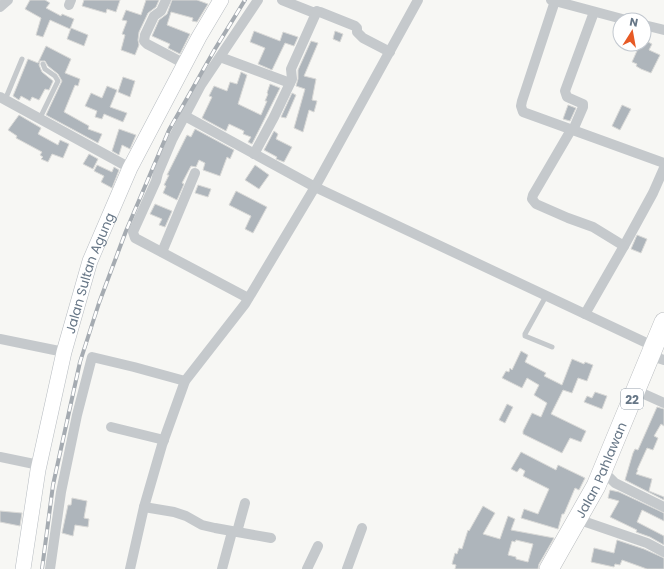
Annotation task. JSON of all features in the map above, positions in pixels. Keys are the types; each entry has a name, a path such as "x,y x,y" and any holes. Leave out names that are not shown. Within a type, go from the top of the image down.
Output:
{"highway":[{"name":"Jalan Pahlawan","path":"549,569 599,477 635,390 655,354 664,322"}],"street":[{"path":"0,7 8,0"},
{"path":"166,0 161,11 154,16 145,35 144,41 185,64"},
{"path":"244,304 162,252 135,238 133,232 156,181 172,140 201,85 258,0"},
{"path":"130,569 144,507 164,440 185,381 244,304 315,187 418,0"},
{"name":"Jalan Sultan Agung","path":"23,569 39,465 64,352 90,261 130,168 217,1"},
{"path":"285,1 312,12 318,11 355,26 357,28 357,32 363,38 390,52"},
{"path":"612,16 553,1 521,106 524,112 664,163"},
{"path":"254,154 274,118 290,83 292,76 291,69 318,11"},
{"path":"594,12 565,92 567,97 583,104 583,107 572,130 532,199 536,204 593,227 624,246"},
{"path":"652,27 664,30"},
{"path":"220,56 290,83"},
{"path":"3,98 130,168"},
{"path":"185,116 315,187 585,314 655,354"},
{"path":"585,314 653,193 664,168"},
{"path":"162,252 195,173"},
{"path":"0,339 64,352"},
{"path":"50,569 61,492 77,415 92,357 134,366 185,381"},
{"path":"635,390 664,403"},
{"path":"111,427 164,440"},
{"path":"0,458 39,465"},
{"path":"599,477 615,483 664,507"},
{"path":"222,569 245,503"},
{"path":"144,507 174,512 186,516 202,525 271,538"},
{"path":"577,519 647,543 664,552"},
{"path":"347,569 362,528"},
{"path":"307,569 318,546"}],"lane":[{"path":"3,98 22,59"},
{"path":"40,118 58,81 55,76 45,69 43,64"},
{"path":"546,296 525,336 552,348"}],"building":[{"path":"30,0 45,0 50,3 46,8 61,16 62,14 74,19 70,29 50,20 43,37 36,35 41,18 25,9"},
{"path":"84,0 120,0 116,12 107,9 106,13 82,6"},
{"path":"146,0 159,0 156,7 148,13 139,32 139,45 135,55 121,50 125,35 122,34 127,21 122,20 126,10 141,15"},
{"path":"172,0 197,0 208,4 197,22 192,21 193,18 171,12 167,25 190,34 180,54 168,48 170,44 152,36 159,20 167,14"},
{"path":"71,28 88,35 84,46 67,39"},
{"path":"254,31 280,41 283,32 298,37 294,46 285,43 272,70 258,64 265,48 250,42"},
{"path":"335,31 343,34 340,42 333,39"},
{"path":"311,41 318,43 304,76 316,79 312,100 317,101 314,112 309,110 303,132 294,128 305,89 296,86 298,70"},
{"path":"46,46 71,59 65,73 80,79 78,86 75,85 64,112 89,126 88,129 102,134 98,143 46,115 62,81 58,74 48,66 45,61 40,61 39,65 42,72 53,81 49,90 45,89 39,100 32,97 30,101 21,96 19,100 13,96 28,59 38,63"},
{"path":"652,51 660,55 651,73 641,69 636,66 637,64 632,62 636,52"},
{"path":"241,72 247,75 238,104 261,115 267,101 265,101 270,84 280,88 252,144 248,142 251,137 243,134 244,131 229,124 226,131 202,118 212,97 209,96 214,86 227,91 230,82 237,84"},
{"path":"123,77 135,81 130,97 118,92"},
{"path":"107,86 117,90 110,107 127,113 123,122 104,114 102,119 95,117 97,111 85,106 91,93 102,98"},
{"path":"292,93 296,95 286,118 281,117"},
{"path":"568,105 576,108 570,121 563,119"},
{"path":"622,105 631,109 620,130 612,126"},
{"path":"19,115 41,128 38,134 58,145 60,140 69,144 63,158 52,154 48,162 41,159 43,157 40,155 42,152 16,138 17,136 8,130"},
{"path":"119,129 136,135 130,149 122,145 119,155 112,151"},
{"path":"195,129 234,150 230,159 227,157 220,176 203,170 205,163 199,160 196,167 191,166 182,183 184,184 177,200 163,193 166,186 164,185 169,175 167,175 187,135 191,137"},
{"path":"274,131 278,134 276,139 292,147 284,162 276,159 277,157 264,150"},
{"path":"89,154 98,159 93,169 83,164"},
{"path":"97,165 112,172 114,167 119,170 112,188 101,182 104,176 94,171"},
{"path":"255,165 269,175 259,189 245,180"},
{"path":"198,185 211,189 208,197 195,193"},
{"path":"236,191 267,207 253,233 245,229 251,216 229,205"},
{"path":"155,204 172,211 165,227 159,225 162,219 150,214"},
{"path":"637,235 647,239 641,253 631,249"},
{"path":"521,351 528,355 525,362 546,373 544,376 562,385 572,359 584,364 585,362 593,365 587,381 578,378 572,393 563,390 551,414 586,431 581,442 570,438 562,453 523,434 532,413 541,417 547,403 534,395 539,385 527,378 522,388 502,378 506,371 509,372 510,368 512,370"},
{"path":"595,392 607,396 602,409 584,402 587,396 592,398"},
{"path":"507,404 513,407 505,423 499,420"},
{"path":"657,407 664,409 664,426 661,424 654,436 658,438 653,450 647,448 636,474 652,479 649,491 664,497 664,500 625,480 633,453 635,449 638,450"},
{"path":"521,452 556,470 558,465 585,478 579,490 575,488 564,514 562,514 558,529 521,518 524,509 538,514 549,489 523,476 525,471 520,468 517,472 511,469"},
{"path":"610,490 619,492 664,513 664,521 642,510 637,522 664,536 664,545 650,537 636,532 637,530 610,517 619,501 608,498"},
{"path":"72,498 87,501 84,518 89,519 88,527 75,525 73,536 62,533 68,505 71,505"},
{"path":"483,506 495,513 483,534 500,539 508,516 515,519 511,530 554,538 539,564 538,569 455,569 456,565 452,564 455,553 457,554 459,548 462,549 468,530 469,531","holes":["516,540 533,544 528,562 508,555 512,541 515,542"]},
{"path":"0,511 22,513 20,526 0,522"},
{"path":"617,540 644,549 664,558 664,569 647,569 622,560 620,565 615,564 614,567 591,562 594,548 614,553"}],"railway":[{"path":"42,569 53,485 80,362 99,303 126,231 169,130 245,0"}]}
